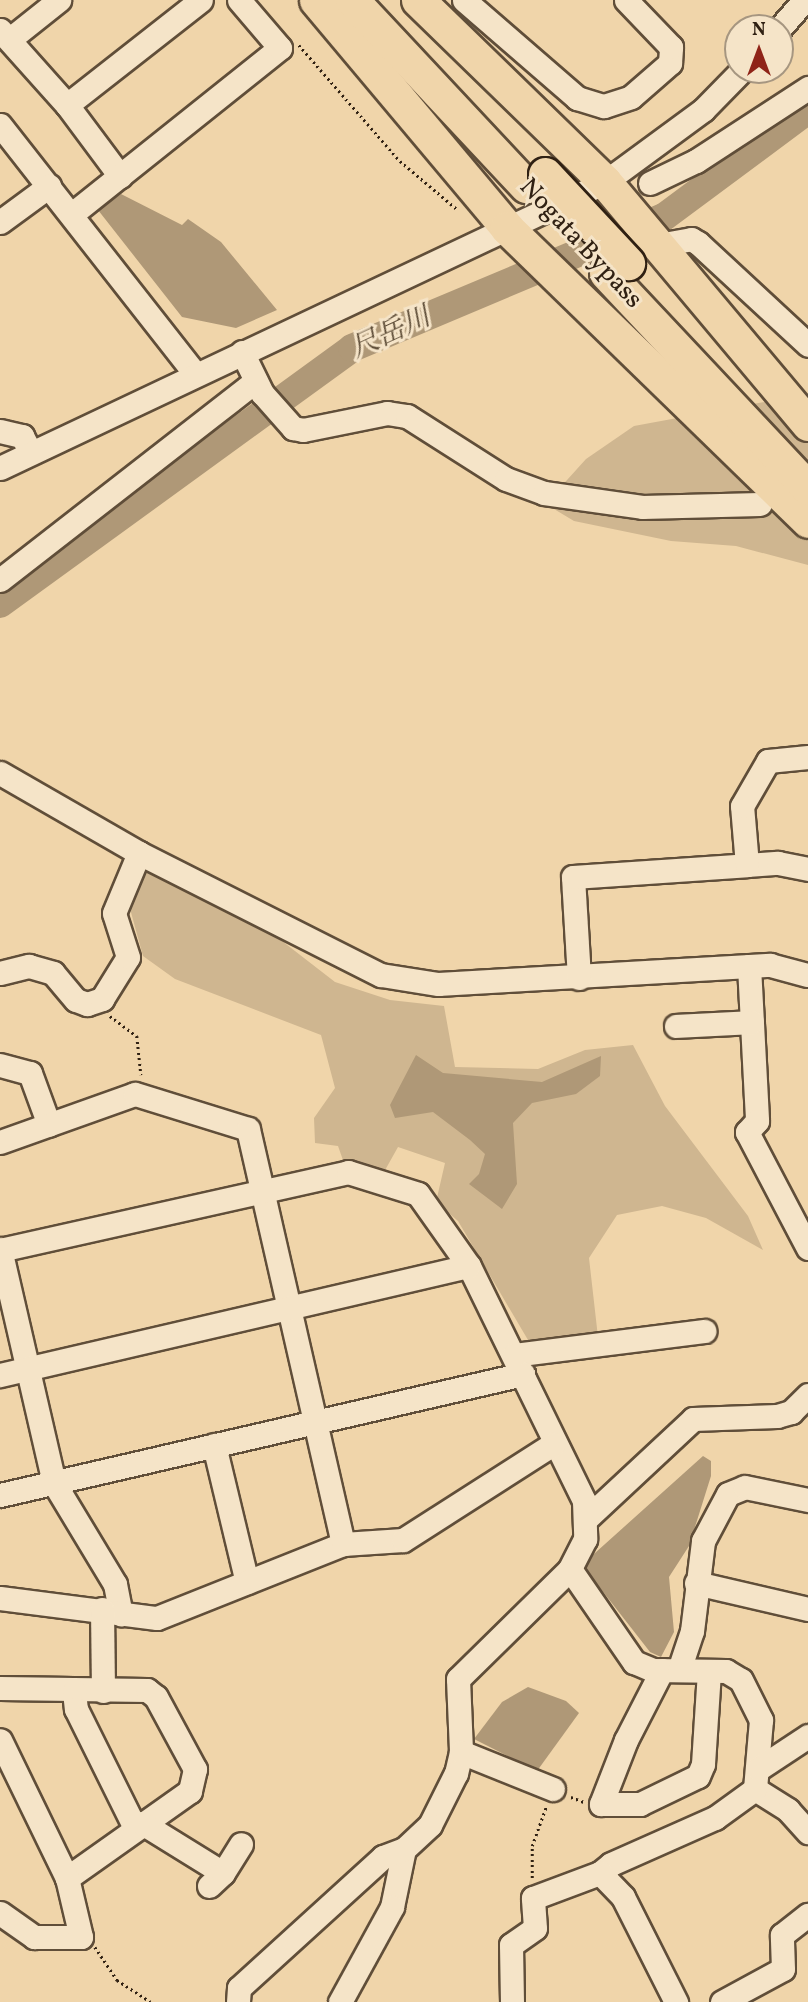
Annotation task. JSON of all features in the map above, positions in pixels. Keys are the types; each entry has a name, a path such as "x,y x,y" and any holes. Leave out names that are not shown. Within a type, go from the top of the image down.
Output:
{"highway":[{"path":"316,0 507,228 808,521"},
{"name":"Nogata Bypass","path":"352,0 535,180 617,268 808,488"},
{"name":"Nogata Bypass","path":"383,0 535,180"},
{"path":"418,0 605,182 808,424"},
{"name":"Nogata Bypass","path":"617,268 808,456"}],"street":[{"path":"59,0 5,34 67,105 120,176"},
{"path":"67,105 201,0"},
{"path":"72,214 280,48 239,0"},
{"path":"464,0 577,99 604,106 631,97 670,63 671,47 626,0"},
{"path":"792,14 804,0"},
{"path":"0,468 195,373 605,182 703,110 729,84"},
{"path":"650,183 696,161 808,88"},
{"path":"0,125 195,373"},
{"path":"0,222 49,186"},
{"path":"658,245 691,240 698,243 808,345"},
{"path":"242,352 256,381 293,428 303,430 387,413 407,416 506,480 544,493 642,507 760,504"},
{"path":"0,580 256,381"},
{"path":"0,431 22,436 32,453"},
{"path":"747,864 742,806 768,761 808,757"},
{"path":"0,773 139,853 381,975 438,984 770,965 808,975"},
{"path":"0,973 29,966 53,973 76,1000 92,1002 102,999 128,957 114,913 139,853"},
{"path":"579,978 573,877 747,864 808,869"},
{"path":"749,966 757,1121 747,1132 808,1248"},
{"path":"676,1026 752,1022"},
{"path":"0,1065 30,1073 49,1125"},
{"path":"0,1142 135,1094 248,1129 343,1544"},
{"path":"103,1692 115,1584 54,1483 0,1250 348,1172 418,1194 468,1266 519,1365 553,1444 584,1501 587,1518 585,1539 570,1569 458,1679 461,1752 456,1773 430,1825 404,1849 383,1857 239,1988 238,2002"},
{"path":"0,1375 468,1266"},
{"path":"0,1495 316,1420 519,1365 704,1331"},
{"path":"587,1518 693,1419 777,1416 791,1412 808,1395"},
{"path":"0,1598 157,1618 343,1544 403,1540 553,1444"},
{"path":"214,1445 247,1582"},
{"path":"709,1671 704,1763 698,1776 640,1804 601,1804 626,1740 671,1670 692,1631 703,1541 728,1494 745,1487 808,1500"},
{"path":"570,1569 634,1661 671,1670 726,1671 741,1680 757,1705 761,1720 756,1779"},
{"path":"696,1583 808,1609"},
{"path":"0,1688 103,1692 147,1690 156,1697 195,1769 190,1791 67,1878"},
{"path":"74,1691 75,1709 138,1826 216,1880 241,1844"},
{"path":"512,2002 511,1945 535,1928 533,1898 600,1873 611,1864 715,1818 756,1779 808,1736"},
{"path":"0,1740 67,1878 81,1937 34,1937 0,1913"},
{"path":"461,1752 553,1789"},
{"path":"756,1779 807,1829"},
{"path":"340,2002 391,1907 404,1849"},
{"path":"600,1873 623,1897 676,2002"},
{"path":"722,2002 783,1969 782,1935 808,1914"}],"path":[{"path":"293,38 400,161 458,210"},
{"path":"92,1002 137,1036 143,1096"},
{"path":"533,1898 532,1846 553,1789 592,1805 601,1804"},
{"path":"81,1937 101,1952 117,1980 151,2002"}],"shaded area":[{"path":"121,194 182,225 188,219 221,242 277,310 236,328 182,317 98,210"},
{"path":"808,394 808,565 736,546 671,541 574,521 554,509 558,490 586,459 634,426"},
{"path":"143,868 273,934 335,982 390,1000 444,1006 455,1067 538,1069 585,1050 633,1045 665,1106 748,1216 763,1250 706,1218 662,1206 617,1215 589,1258 598,1337 528,1340 458,1221 436,1202 445,1163 398,1147 384,1172 344,1163 338,1146 315,1143 314,1118 335,1088 321,1035 175,979 143,956 129,905"},
{"path":"416,1055 443,1073 542,1082 601,1056 600,1076 576,1094 532,1103 513,1123 517,1184 502,1209 469,1184 479,1174 485,1154 470,1140 433,1112 395,1118 390,1105"},
{"path":"703,1456 711,1461 711,1476 689,1546 669,1577 674,1632 661,1657 650,1652 586,1570 585,1562"},
{"path":"528,1687 566,1701 579,1713 537,1771 474,1739 502,1702"}],"waterway":[{"name":"尺岳川","path":"0,604 352,348 664,217 808,110"}]}
